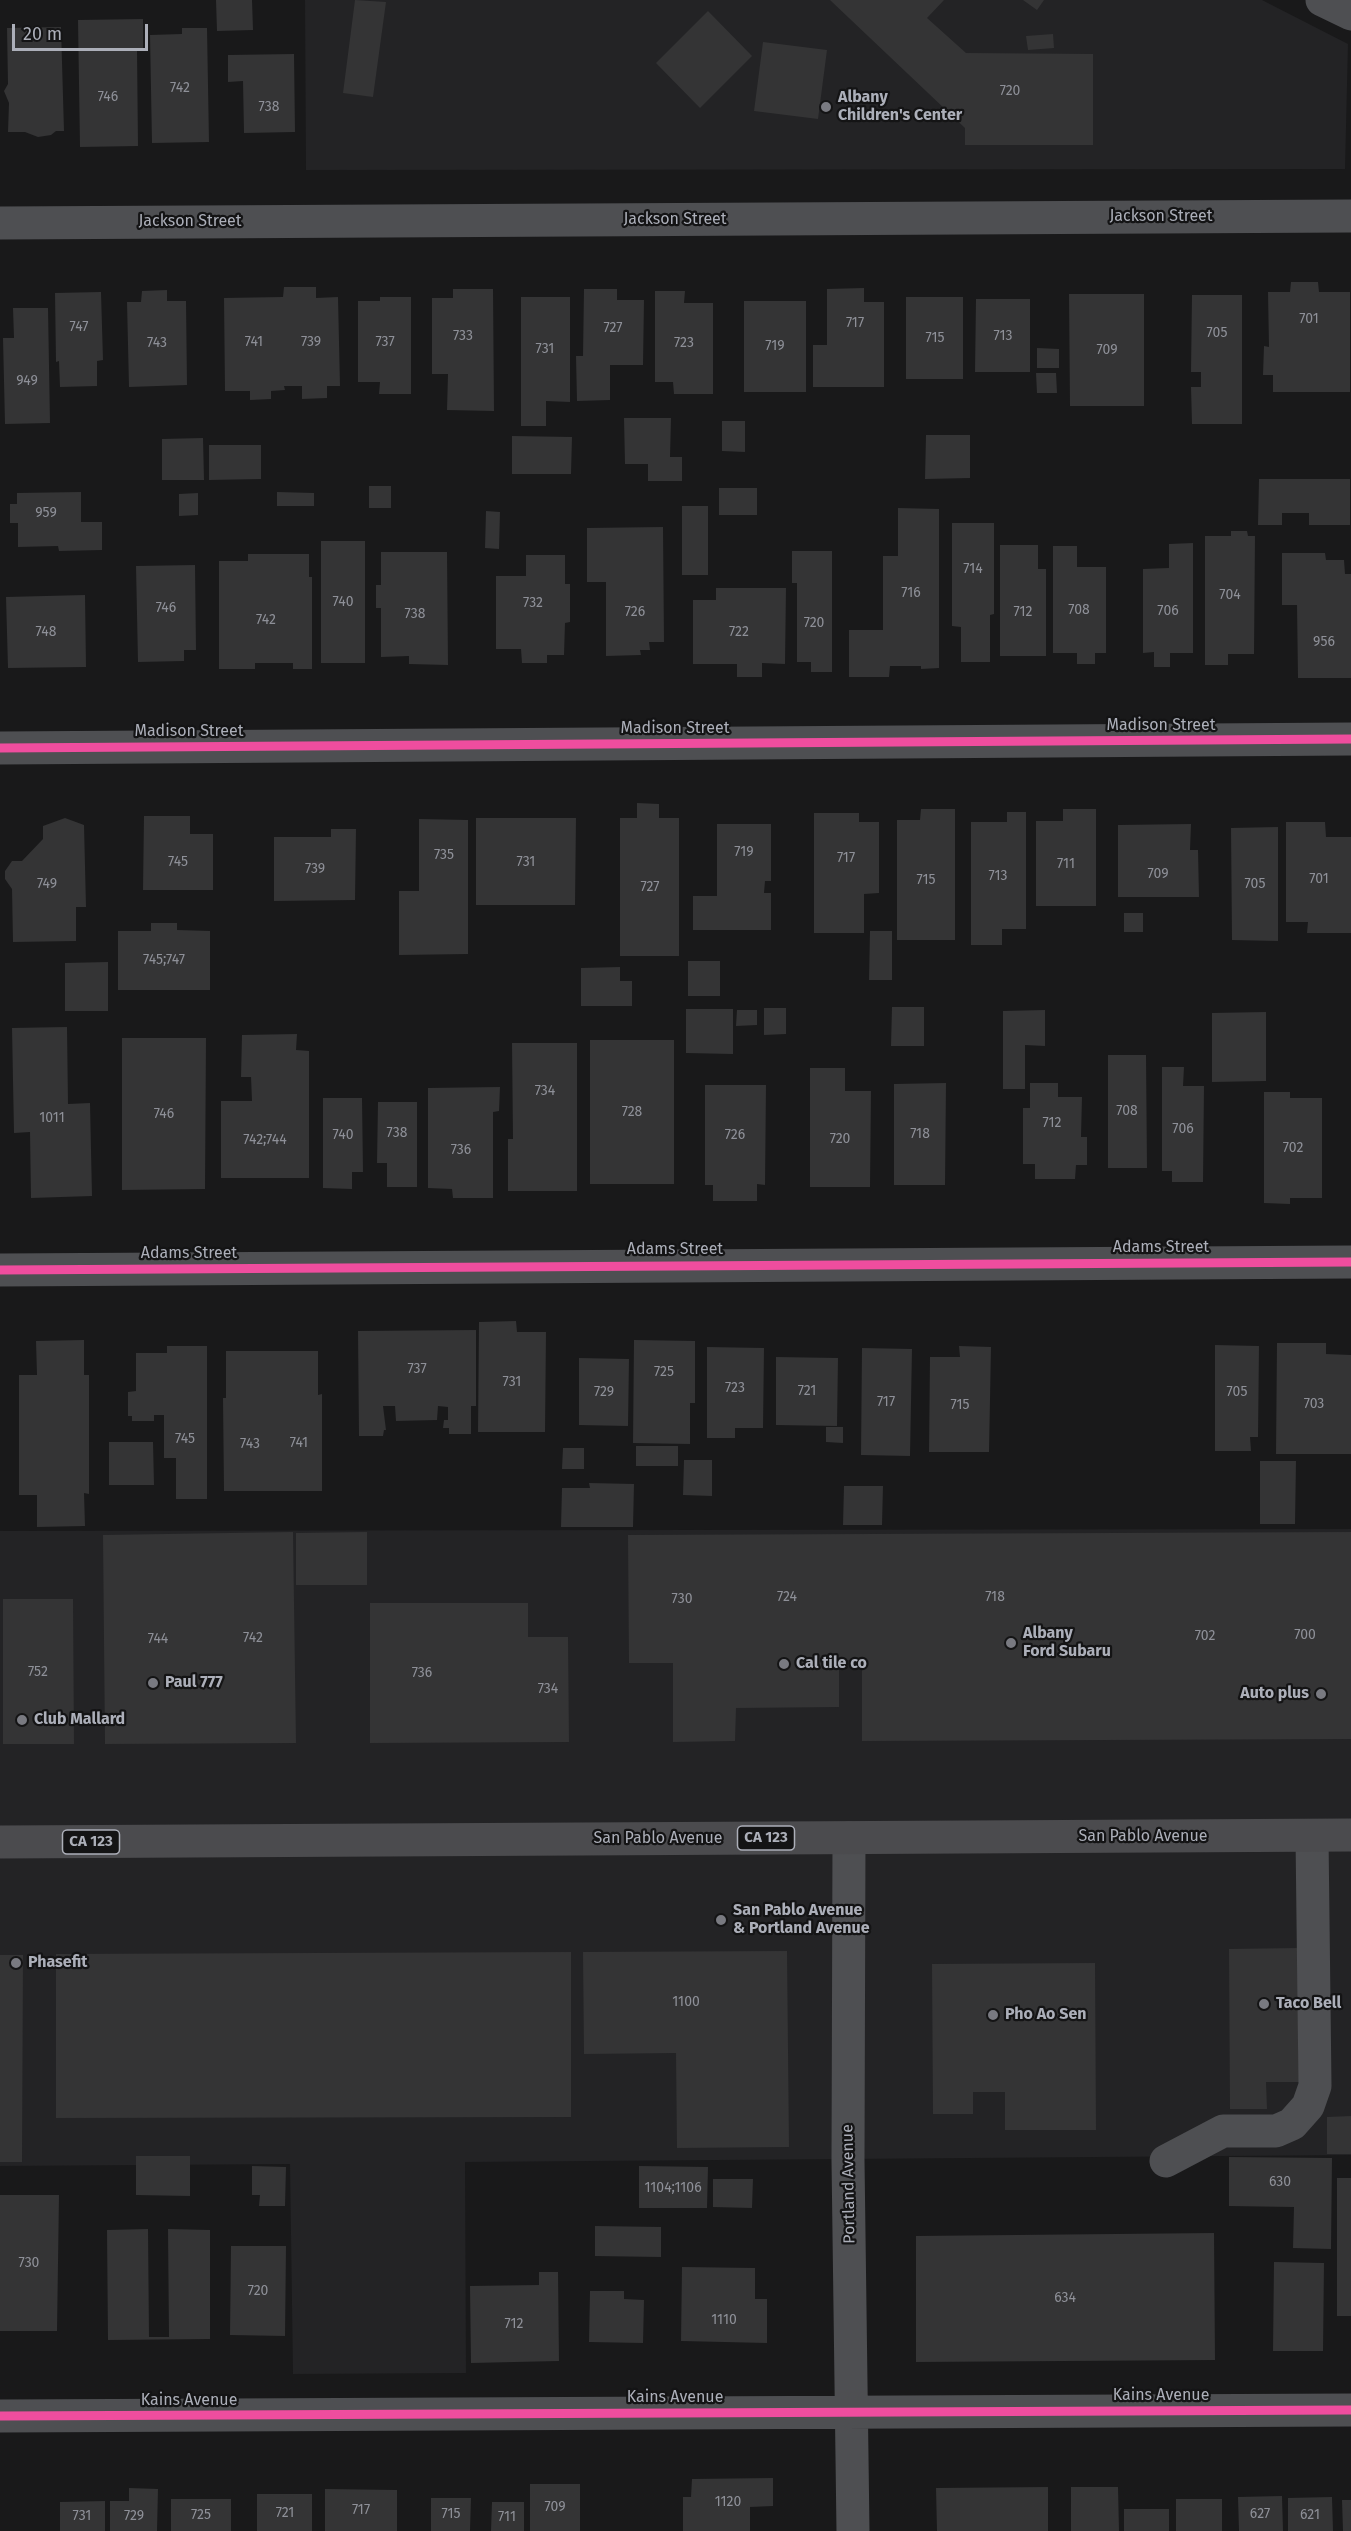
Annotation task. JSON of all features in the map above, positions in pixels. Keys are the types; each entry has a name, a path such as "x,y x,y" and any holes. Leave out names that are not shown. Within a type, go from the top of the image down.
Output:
{"main road":[{"name":"San Pablo Avenue","path":"0,1842 1351,1835"}],"street":[{"path":"1322,0 1351,14"},
{"name":"Jackson Street","path":"0,223 1351,216"},
{"name":"Madison Street","path":"0,748 1351,739"},
{"name":"Adams Street","path":"0,1270 1351,1262"},
{"path":"1166,2161 1223,2131 1276,2131 1292,2124 1308,2106 1316,2086 1312,1836"},
{"name":"Portland Avenue","path":"849,1838 848,2148 853,2531"},
{"name":"Kains Avenue","path":"0,2416 1351,2410"}],"shaded area":[{"name":"Albany Children's Center","path":"305,0 1262,0 1348,44 1345,169 306,170"},
{"path":"1351,1529 1351,2155 465,2162 466,2373 293,2374 290,2164 0,2166 0,1531"}],"building":[{"path":"216,0 252,0 253,30 217,31"},
{"path":"355,0 386,2 373,97 343,93"},
{"path":"830,0 944,0 927,18 966,53 1093,54 1093,145 965,145 965,128"},
{"path":"1023,0 1044,0 1037,10"},
{"path":"708,11 752,56 700,108 656,63"},
{"path":"143,19 143,48 137,49 138,146 80,147 78,20"},
{"path":"61,27 64,131 38,137 25,132 8,132 9,103 4,91 8,84 7,28"},
{"path":"182,28 207,28 209,142 152,143 150,35 182,34"},
{"path":"1053,34 1054,48 1028,50 1026,36"},
{"path":"763,42 827,50 818,119 754,111"},
{"path":"294,54 295,132 244,133 243,81 228,82 228,55"},
{"path":"1291,282 1318,282 1319,292 1350,292 1350,392 1273,392 1273,375 1263,375 1264,346 1269,347 1268,292 1290,292"},
{"path":"284,287 316,287 316,298 338,297 340,386 327,386 327,398 302,399 302,386 284,386 285,390 271,391 271,399 250,400 250,391 225,391 224,298 283,297"},
{"path":"864,288 864,302 884,302 884,387 813,387 813,345 827,345 827,289"},
{"path":"453,289 493,289 494,411 447,410 448,374 432,374 432,298 453,298"},
{"path":"584,289 617,289 617,300 644,300 643,365 610,365 610,400 577,401 576,356 583,356"},
{"path":"167,290 167,301 186,301 187,385 129,387 127,302 141,302 142,291"},
{"path":"655,291 685,291 684,303 713,303 713,394 674,394 673,382 655,382"},
{"path":"101,292 103,360 97,361 97,386 60,387 59,361 56,362 55,293"},
{"path":"1069,294 1144,294 1144,406 1070,406"},
{"path":"1192,295 1242,295 1242,424 1192,424 1191,387 1201,387 1201,372 1191,372"},
{"path":"380,297 411,297 411,394 379,394 380,382 358,382 358,301 380,301"},
{"path":"521,297 570,297 570,402 546,401 546,426 521,426"},
{"path":"906,297 963,297 963,379 906,379"},
{"path":"976,299 1030,299 1030,372 975,372"},
{"path":"744,301 806,301 806,392 744,392"},
{"path":"13,308 48,308 50,423 5,424 3,338 14,338"},
{"path":"1037,348 1059,349 1059,368 1037,368"},
{"path":"1036,373 1056,373 1057,393 1037,393"},
{"path":"624,418 671,418 670,457 682,457 682,481 648,481 648,464 625,464"},
{"path":"722,421 745,421 745,452 722,451"},
{"path":"926,435 970,435 970,478 925,479"},
{"path":"512,436 572,437 571,474 512,474"},
{"path":"203,438 204,480 162,480 162,439"},
{"path":"209,445 261,445 261,479 209,480"},
{"path":"1259,479 1350,479 1350,525 1309,525 1309,513 1282,513 1282,525 1258,525"},
{"path":"369,486 391,486 391,508 369,508"},
{"path":"719,488 757,488 757,515 719,515"},
{"path":"81,492 81,522 102,522 102,550 59,551 58,546 18,547 18,523 10,523 10,504 17,504 17,493"},
{"path":"277,492 314,493 314,506 277,506"},
{"path":"198,493 198,515 179,516 179,494"},
{"path":"682,506 708,506 708,575 682,575"},
{"path":"898,508 939,509 939,668 890,666 889,677 849,677 849,630 883,630 883,556 898,556"},
{"path":"486,511 500,512 499,549 485,548"},
{"path":"952,523 994,523 994,614 990,615 990,662 961,662 961,627 952,626"},
{"path":"663,527 664,642 649,642 650,650 640,650 641,655 606,656 606,582 587,582 587,528"},
{"path":"1231,531 1247,531 1248,536 1255,536 1254,654 1228,654 1228,665 1205,665 1205,536 1231,536"},
{"path":"321,541 365,541 365,663 321,663"},
{"path":"1193,543 1193,653 1170,653 1170,667 1154,667 1154,652 1143,653 1143,569 1169,568 1169,544"},
{"path":"1000,545 1038,545 1038,569 1046,569 1046,656 1000,656"},
{"path":"1053,546 1077,546 1077,567 1106,567 1106,653 1095,653 1095,664 1077,664 1077,653 1053,653"},
{"path":"792,551 832,551 832,672 811,672 811,662 797,662 797,583 792,583"},
{"path":"381,552 447,552 448,665 409,664 409,656 381,657 381,608 376,608 376,585 381,585"},
{"path":"1282,553 1325,553 1326,560 1344,560 1345,574 1351,574 1351,678 1298,678 1297,605 1282,605"},
{"path":"248,554 309,554 309,577 312,577 312,669 293,669 293,663 255,663 255,669 219,669 219,561 248,561"},
{"path":"526,555 565,555 565,584 570,584 570,622 565,623 564,655 547,655 547,663 522,663 521,649 496,649 496,576 526,576"},
{"path":"195,565 196,650 184,650 184,661 138,662 136,566"},
{"path":"716,588 786,588 785,664 762,663 762,677 737,677 737,664 693,664 693,600 716,600"},
{"path":"85,595 86,667 8,668 6,597"},
{"path":"637,803 659,804 659,818 679,818 679,956 620,956 620,818 637,818"},
{"path":"921,809 955,809 955,940 897,940 897,820 920,820"},
{"path":"1063,809 1096,809 1096,906 1036,906 1036,821 1063,821"},
{"path":"1007,812 1026,812 1026,929 1002,929 1002,945 971,945 971,822 1007,822"},
{"path":"814,813 859,813 859,822 879,822 879,893 864,894 864,933 814,933"},
{"path":"144,816 190,816 190,834 213,834 213,890 143,890"},
{"path":"65,818 84,825 86,907 76,907 76,941 13,942 12,889 5,879 5,871 12,861 22,861 43,839 43,826"},
{"path":"476,818 576,818 575,905 476,905"},
{"path":"419,819 468,820 468,954 399,955 399,891 419,891"},
{"path":"1286,822 1325,822 1326,837 1351,837 1351,933 1307,933 1308,922 1286,922"},
{"path":"717,824 771,824 771,881 765,881 764,893 771,893 771,930 693,930 693,896 717,896"},
{"path":"1191,824 1190,850 1198,850 1199,897 1118,897 1118,825"},
{"path":"1278,827 1278,941 1232,940 1231,828"},
{"path":"331,829 356,829 355,900 274,901 274,837 331,837"},
{"path":"1124,913 1143,913 1143,932 1124,932"},
{"path":"151,923 177,923 177,930 210,931 210,990 118,990 118,931 151,931"},
{"path":"870,931 892,931 892,980 869,980"},
{"path":"688,961 720,961 720,996 688,996"},
{"path":"108,962 108,1011 65,1011 65,963"},
{"path":"620,967 620,981 632,981 632,1006 581,1006 581,968"},
{"path":"892,1007 924,1007 924,1046 891,1046"},
{"path":"764,1008 786,1008 786,1034 764,1035"},
{"path":"686,1009 733,1009 733,1054 686,1053"},
{"path":"737,1010 757,1010 757,1025 736,1026"},
{"path":"1045,1010 1045,1046 1025,1045 1025,1089 1003,1089 1003,1011"},
{"path":"1266,1012 1266,1081 1212,1082 1212,1013"},
{"path":"67,1027 68,1104 90,1103 92,1196 31,1198 30,1132 14,1133 12,1028"},
{"path":"297,1034 296,1050 309,1051 309,1178 221,1178 221,1101 252,1101 251,1077 241,1077 242,1035"},
{"path":"122,1038 206,1038 205,1189 122,1190"},
{"path":"590,1040 674,1040 674,1184 590,1184"},
{"path":"512,1043 577,1043 577,1191 508,1191 508,1139 513,1139"},
{"path":"1108,1055 1146,1055 1147,1168 1108,1168"},
{"path":"1162,1067 1184,1067 1183,1086 1204,1086 1203,1182 1172,1182 1172,1171 1162,1171"},
{"path":"810,1068 845,1068 845,1091 871,1091 870,1187 810,1187"},
{"path":"946,1083 945,1185 894,1185 894,1084"},
{"path":"1030,1083 1058,1083 1058,1097 1082,1097 1081,1137 1087,1137 1087,1165 1076,1165 1075,1179 1035,1179 1035,1164 1023,1164 1023,1108 1030,1108"},
{"path":"705,1085 766,1085 765,1185 757,1184 757,1201 713,1201 713,1185 705,1185"},
{"path":"500,1087 499,1111 493,1112 493,1198 453,1198 452,1189 428,1188 428,1088"},
{"path":"1264,1092 1290,1092 1290,1098 1322,1098 1322,1198 1290,1198 1290,1204 1264,1203"},
{"path":"323,1098 362,1098 363,1172 352,1172 352,1189 323,1188"},
{"path":"378,1102 417,1102 417,1187 387,1187 387,1163 377,1163"},
{"path":"516,1321 517,1332 546,1332 545,1432 478,1432 479,1322"},
{"path":"476,1330 476,1406 471,1406 471,1434 449,1434 449,1428 443,1428 444,1420 448,1420 448,1407 438,1406 437,1420 396,1421 395,1406 383,1406 386,1430 383,1436 359,1436 358,1331"},
{"path":"84,1340 84,1375 89,1375 89,1494 84,1493 85,1526 37,1527 37,1495 19,1495 19,1375 37,1375 36,1341"},
{"path":"634,1340 695,1341 695,1403 690,1403 690,1444 633,1443"},
{"path":"1277,1343 1326,1343 1326,1354 1351,1355 1351,1454 1276,1454"},
{"path":"1215,1345 1259,1346 1258,1437 1250,1437 1251,1451 1215,1451"},
{"path":"167,1346 207,1346 207,1499 176,1499 176,1458 164,1458 164,1415 154,1415 154,1421 132,1421 132,1416 128,1416 128,1392 136,1391 136,1353 167,1353"},
{"path":"959,1346 991,1347 989,1452 929,1452 930,1357 960,1357"},
{"path":"707,1347 764,1348 763,1428 735,1428 735,1438 707,1438"},
{"path":"862,1348 912,1349 910,1456 861,1455"},
{"path":"226,1351 318,1351 318,1395 322,1394 322,1491 224,1491 223,1398 226,1398"},
{"path":"776,1357 838,1358 837,1426 776,1425"},
{"path":"579,1358 629,1359 628,1426 579,1425"},
{"path":"826,1427 843,1427 843,1443 826,1442"},
{"path":"109,1442 153,1442 154,1485 109,1485"},
{"path":"636,1446 678,1446 678,1466 636,1466"},
{"path":"563,1448 584,1448 584,1469 562,1469"},
{"path":"684,1460 712,1460 712,1496 683,1495"},
{"path":"1260,1461 1296,1461 1295,1524 1260,1524"},
{"path":"589,1483 634,1484 633,1527 561,1527 562,1488 590,1488"},
{"path":"844,1486 883,1486 882,1525 843,1525"},
{"path":"293,1532 296,1743 105,1744 103,1535"},
{"path":"367,1532 367,1585 296,1585 296,1533"},
{"path":"1351,1532 1351,1739 862,1741 862,1660 839,1660 839,1707 736,1708 735,1741 673,1742 673,1663 629,1663 628,1535"},
{"path":"3,1599 73,1599 74,1744 3,1744"},
{"path":"370,1603 528,1603 528,1637 568,1637 569,1742 370,1743"},
{"path":"1298,1948 1299,2082 1266,2082 1267,2109 1230,2109 1229,1949"},
{"path":"787,1951 789,2147 677,2148 676,2053 584,2054 583,1952"},
{"path":"571,1952 571,2117 56,2118 56,1954"},
{"path":"0,1955 23,1955 22,2162 0,2162"},
{"path":"1095,1963 1096,2130 1005,2130 1005,2092 973,2092 973,2114 933,2114 932,1964"},
{"path":"1351,2116 1351,2154 1327,2154 1327,2117"},
{"path":"136,2156 190,2156 190,2196 136,2195"},
{"path":"1229,2157 1332,2158 1331,2249 1293,2248 1294,2207 1229,2206"},
{"path":"252,2166 286,2167 285,2206 259,2206 260,2195 252,2195"},
{"path":"639,2166 708,2167 707,2208 639,2208"},
{"path":"1337,2178 1351,2178 1351,2316 1337,2316"},
{"path":"713,2179 753,2179 752,2208 713,2207"},
{"path":"0,2195 59,2195 57,2331 0,2331"},
{"path":"595,2226 661,2227 661,2257 595,2256"},
{"path":"148,2229 149,2337 169,2337 168,2229 210,2230 210,2339 108,2340 107,2230"},
{"path":"1214,2233 1215,2360 916,2362 916,2236"},
{"path":"231,2246 286,2246 285,2336 230,2335"},
{"path":"1274,2262 1324,2263 1323,2351 1273,2351"},
{"path":"682,2267 755,2268 755,2299 767,2299 767,2343 681,2341"},
{"path":"539,2272 558,2272 559,2361 471,2363 470,2286 539,2285"},
{"path":"590,2291 624,2291 624,2299 644,2300 643,2343 589,2342"},
{"path":"773,2478 773,2506 750,2507 750,2531 683,2531 683,2497 691,2497 692,2479"},
{"path":"530,2484 580,2484 580,2531 530,2531"},
{"path":"1048,2487 1048,2531 937,2531 936,2488"},
{"path":"1071,2487 1118,2487 1119,2531 1071,2531"},
{"path":"129,2488 158,2489 157,2531 110,2531 110,2501 129,2501"},
{"path":"325,2489 397,2490 397,2531 325,2531"},
{"path":"257,2494 312,2494 312,2531 257,2531"},
{"path":"1282,2496 1283,2531 1239,2531 1238,2497"},
{"path":"1332,2497 1333,2531 1288,2531 1288,2498"},
{"path":"431,2498 471,2498 470,2531 431,2531"},
{"path":"171,2499 231,2499 231,2531 171,2531"},
{"path":"1176,2499 1222,2499 1222,2531 1176,2531"},
{"path":"1342,2500 1351,2500 1351,2531 1343,2531"},
{"path":"105,2501 105,2531 60,2531 60,2502"},
{"path":"492,2502 524,2502 524,2531 491,2531"},
{"path":"1124,2509 1169,2509 1169,2531 1124,2531"}],"cycle path":[{"path":"0,748 1351,739"},
{"path":"0,1270 1351,1262"},
{"path":"0,2416 1351,2410"}],"place":[{"name":"Albany Children's Center","path":"826,107"},
{"name":"Albany Ford Subaru","path":"1011,1643"},
{"name":"Cal tile co","path":"784,1664"},
{"name":"Paul 777","path":"153,1683"},
{"name":"Auto plus","path":"1321,1694"},
{"name":"Club Mallard","path":"22,1720"},
{"name":"San Pablo Avenue & Portland Avenue","path":"721,1920"},
{"name":"Phasefit","path":"16,1963"},
{"name":"Taco Bell","path":"1264,2004"},
{"name":"Pho Ao Sen","path":"993,2015"}]}
